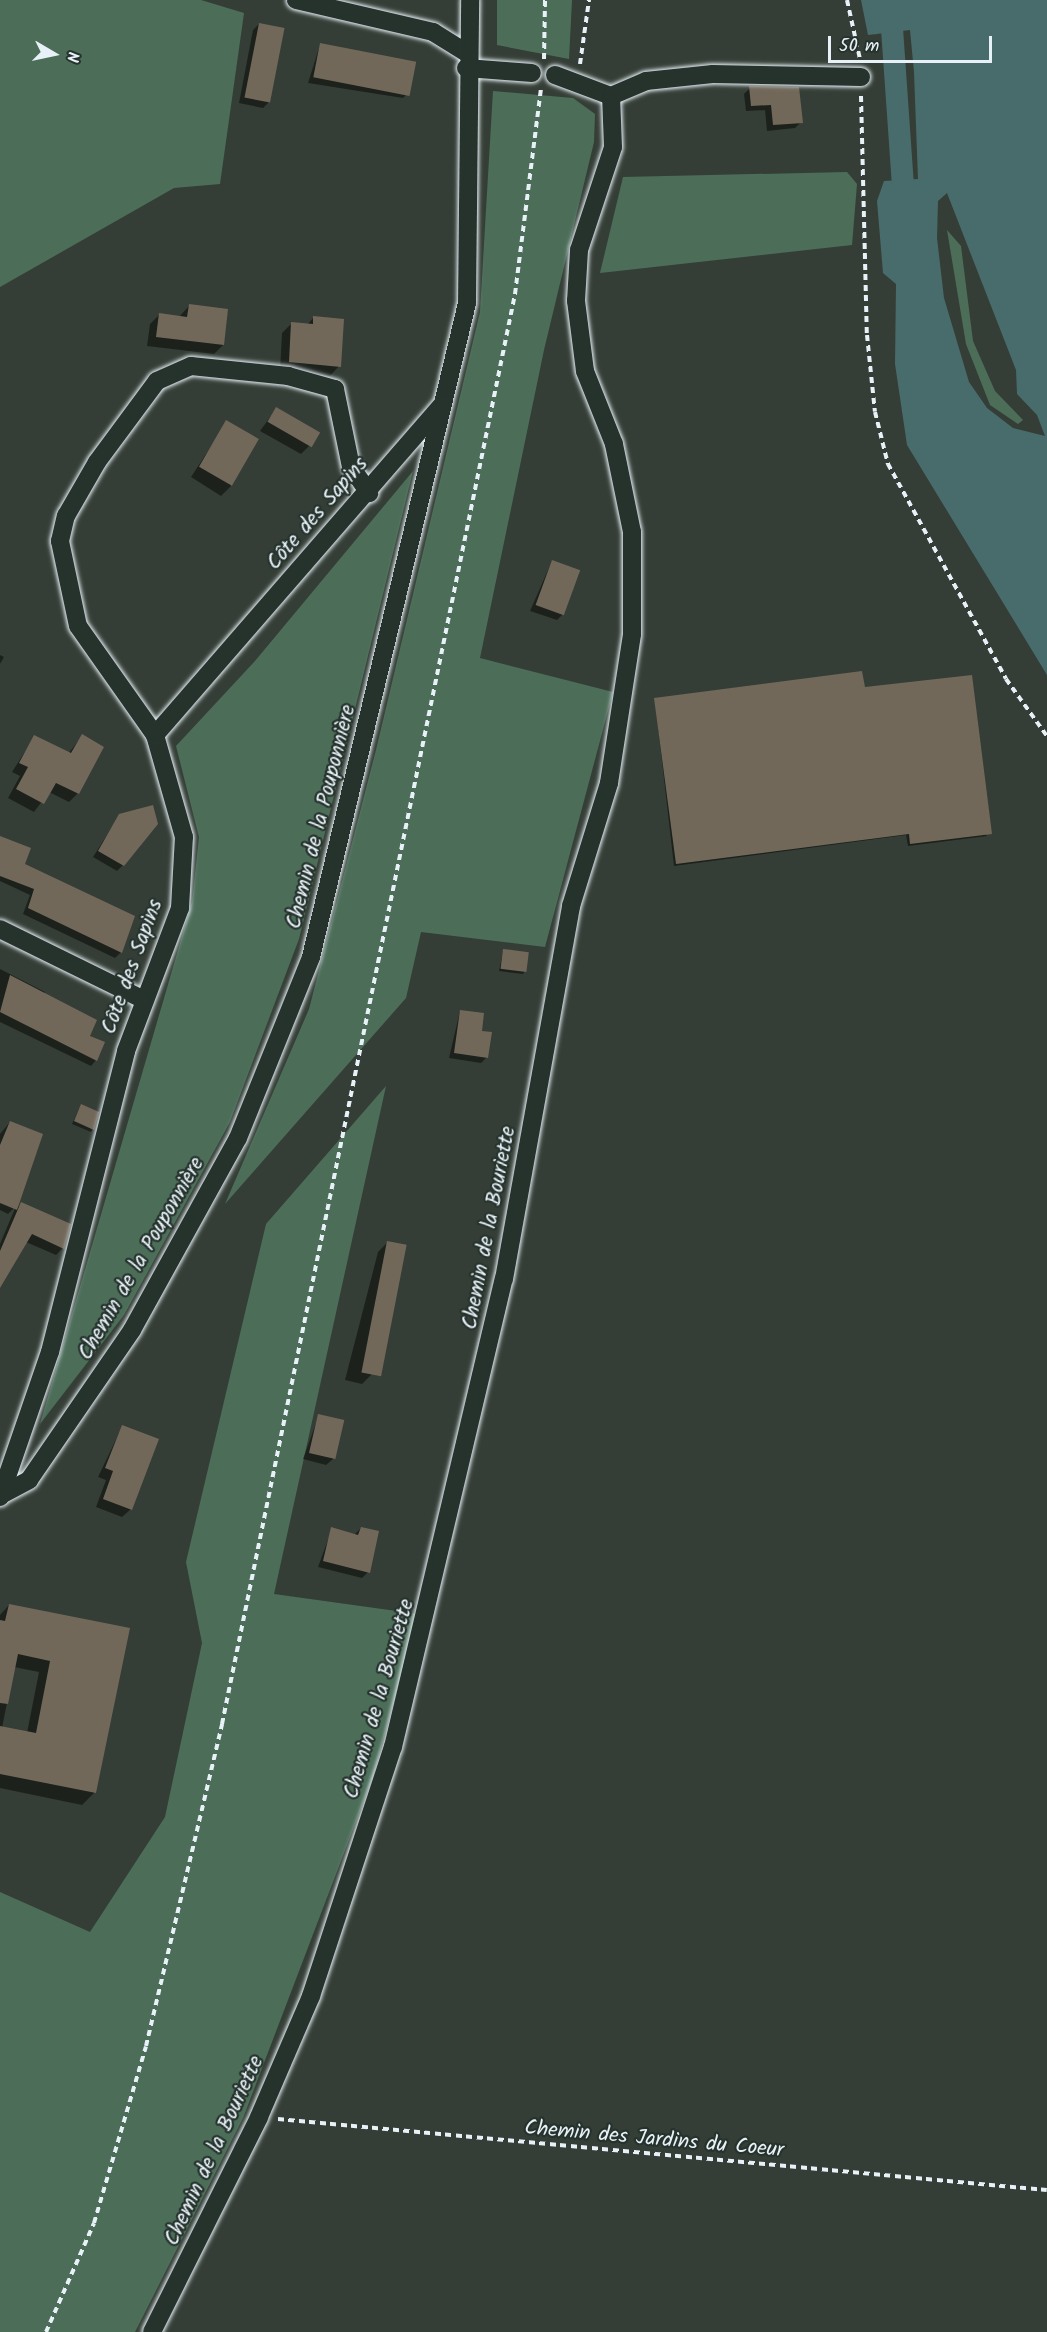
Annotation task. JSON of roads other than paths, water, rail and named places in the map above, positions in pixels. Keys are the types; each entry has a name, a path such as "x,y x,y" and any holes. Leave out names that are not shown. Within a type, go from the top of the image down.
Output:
{"street":[{"path":"296,0 433,32 466,61 543,72 575,81 611,96 646,81 713,74 861,77"},
{"name":"Chemin de la Pouponnière","path":"0,1495 29,1480 132,1330 251,1106 311,957 467,303 466,61 470,0"},
{"name":"Chemin de la Bouriette","path":"152,2332 259,2118 311,1996 393,1747 504,1279 571,906 609,783 632,634 632,532 614,444 585,371 576,301 579,250 614,147 611,96"},
{"path":"155,735 78,626 60,541 66,516 97,462 157,381 191,366 288,376 335,390 351,467 369,493"},
{"name":"Côte des Sapins","path":"0,1495 50,1352 142,999 180,908 184,873 184,837 155,735 369,493 444,404"},
{"path":"0,929 142,999"}],"water":[{"path":"861,0 1047,0 1047,675 907,445 895,364 896,284 883,273 877,201 884,181 918,179 910,30 868,35","holes":["947,193 1016,370 1017,394 1037,415 1045,436 1013,428 987,408 969,382 944,298 937,238 938,201"]}],"waterway":[{"path":"890,0 905,212"}]}
